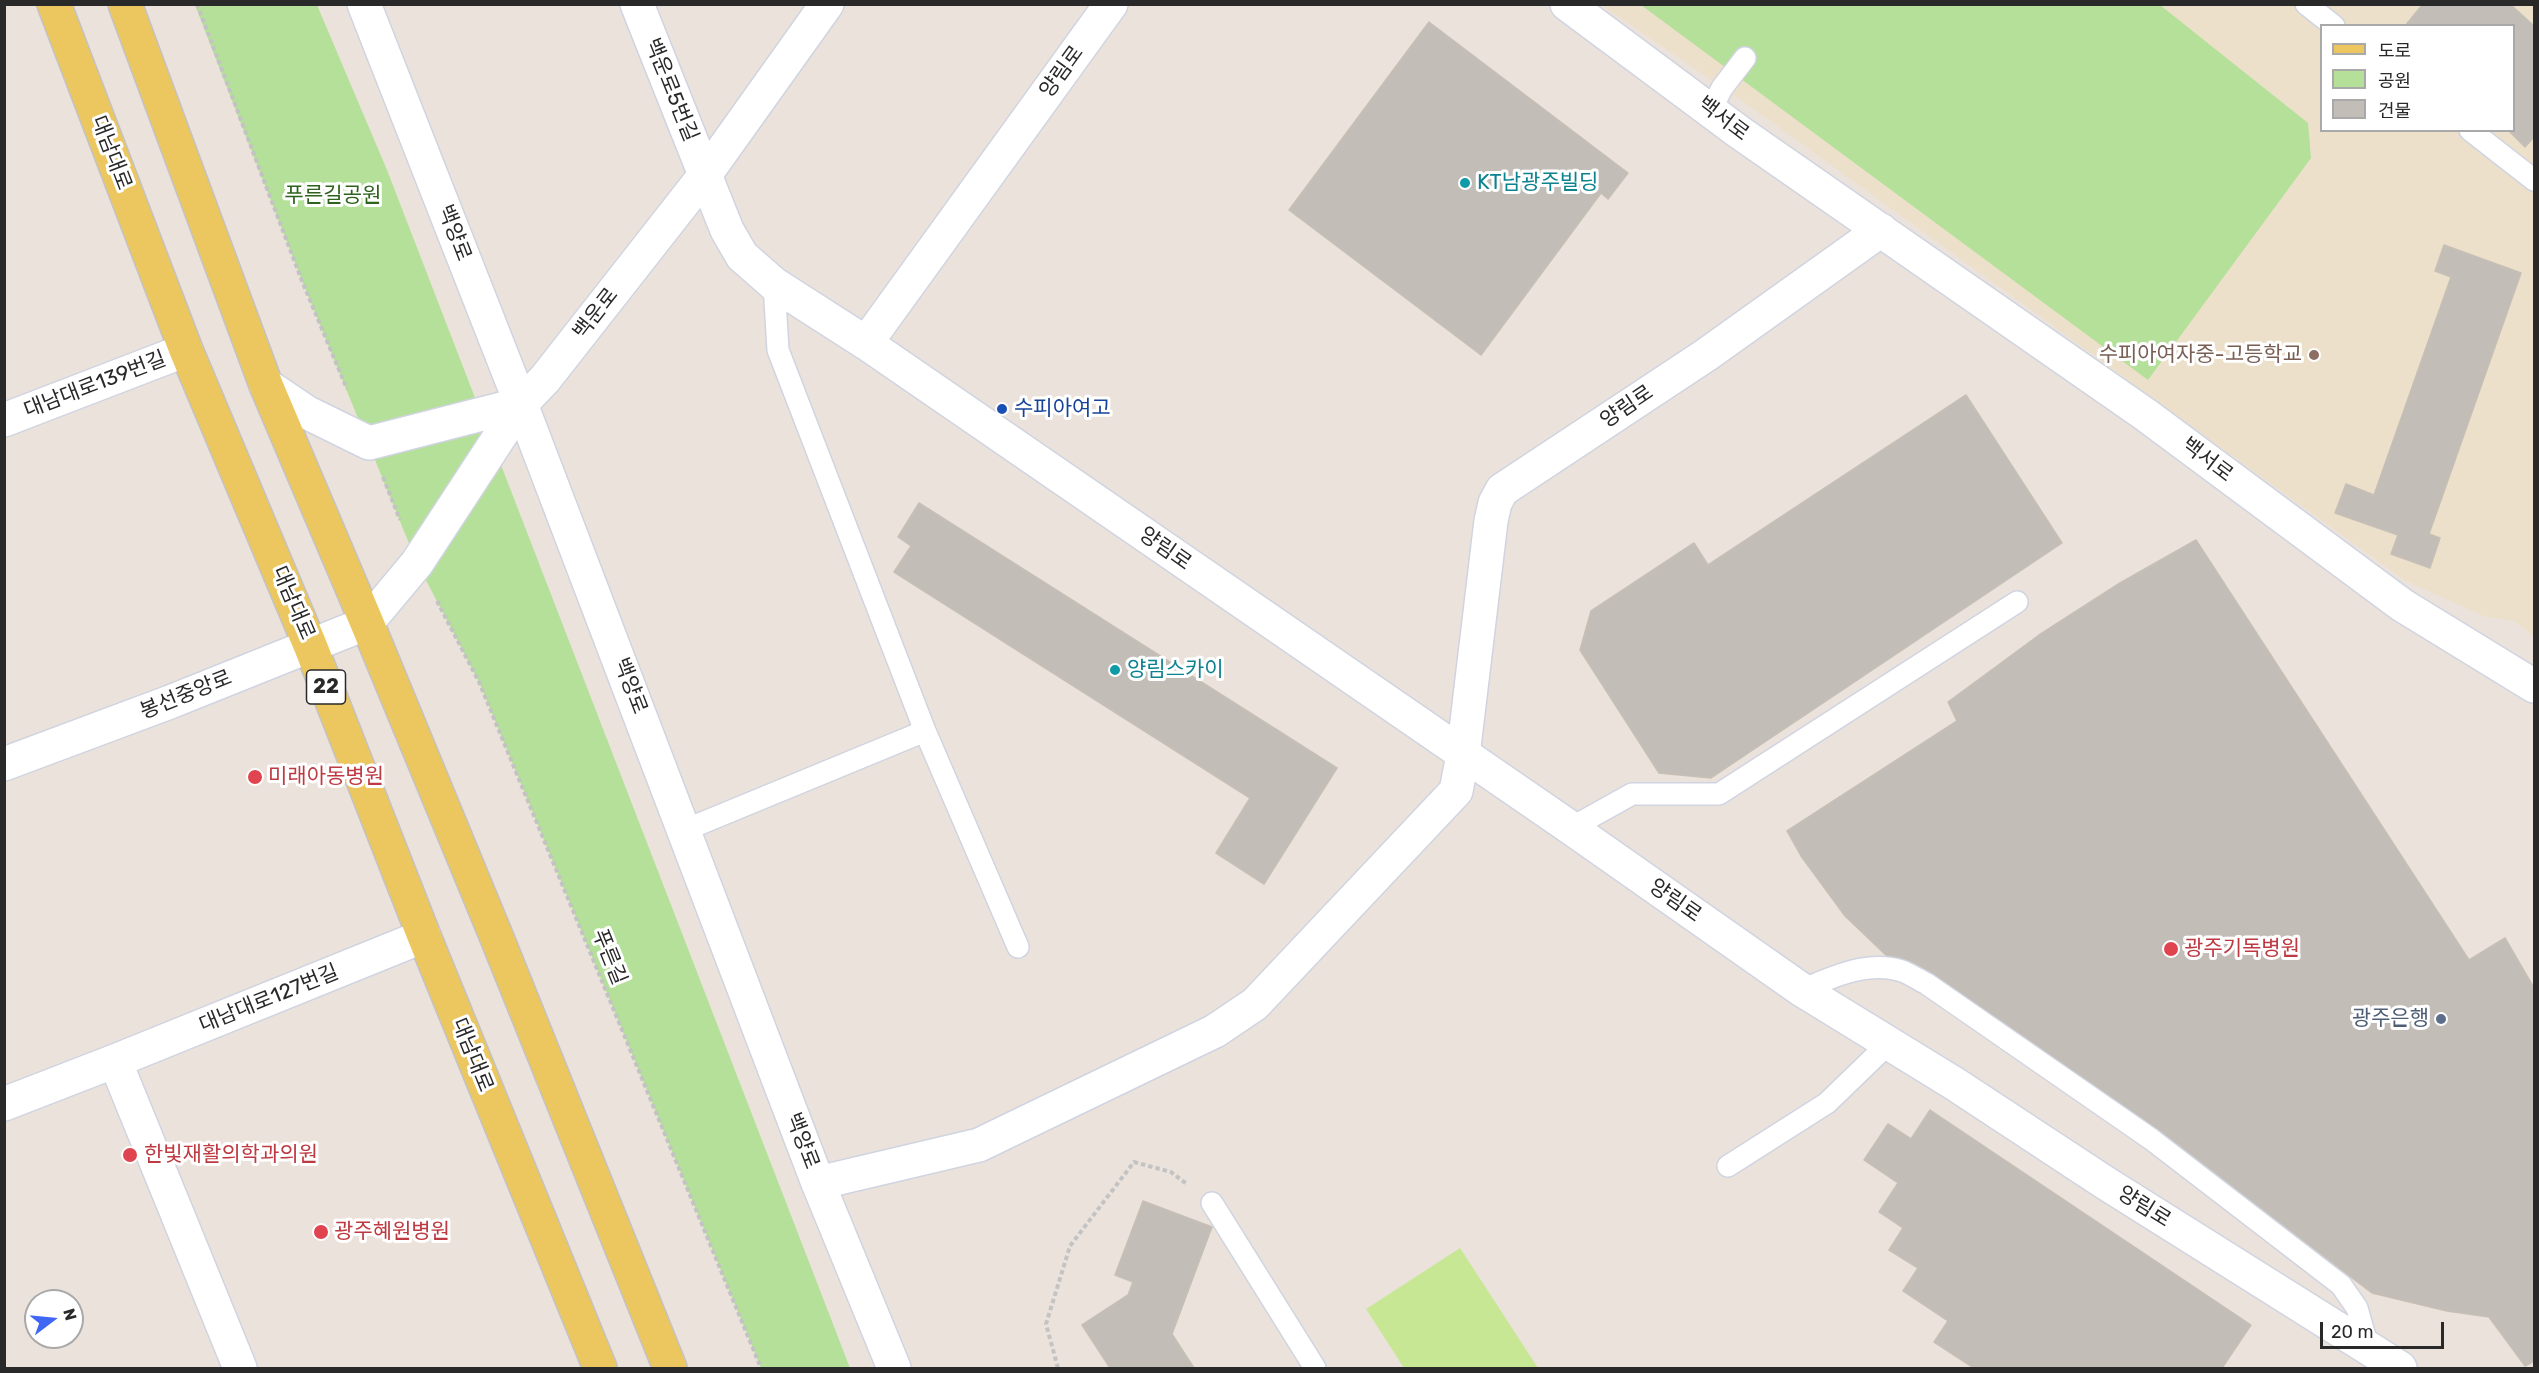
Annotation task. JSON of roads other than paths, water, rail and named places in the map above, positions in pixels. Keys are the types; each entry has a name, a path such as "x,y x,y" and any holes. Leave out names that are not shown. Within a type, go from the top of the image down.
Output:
{"main road":[{"name":"대남대로","path":"54,4 186,350 310,645 424,936 600,1368"},
{"path":"125,4 266,385 367,623 670,1368"}],"street":[{"name":"백양로","path":"364,4 521,404 818,1183 894,1368"},
{"name":"백운로5번길","path":"637,4 705,175"},
{"name":"백운로","path":"367,623 417,563 521,404 545,379 705,175 826,4"},
{"name":"양림로","path":"866,343 1111,4"},
{"name":"백서로","path":"1567,4 1711,110 2146,415 2402,605 2535,686"},
{"name":"양림로","path":"705,175 727,230 742,256 774,284 866,343 1571,828 1802,990 2400,1368"},
{"name":"양림로","path":"1463,755 1491,521 1495,503 1502,490 1706,355 1881,230"},
{"name":"대남대로139번길","path":"4,420 186,350"},
{"path":"266,385 306,412 369,443 521,404"},
{"name":"봉선중앙로","path":"4,764 170,702 367,623"},
{"path":"818,1183 979,1145 1215,1030 1255,1004 1456,791 1463,755"},
{"name":"대남대로127번길","path":"4,1104 424,936"},
{"path":"115,1061 240,1368"}],"lane":[{"path":"2306,4 2331,24"},
{"path":"1711,110 1722,88 1745,58"},
{"path":"2473,132 2535,180"},
{"path":"774,284 778,350 925,731 1018,947"},
{"path":"1571,828 1632,794 1719,794 2017,602"},
{"path":"685,830 925,731"},
{"path":"1802,990 1831,977 1858,969 1902,971 1927,984 2151,1139 2341,1285 2357,1308 2368,1347"},
{"path":"1728,1166 1827,1103 1888,1044"},
{"path":"1212,1203 1315,1368"}],"place":[{"name":"KT남광주빌딩","path":"1465,183"},
{"name":"수피아여자중-고등학교","path":"2314,355"},
{"name":"수피아여고","path":"1002,409"},
{"name":"양림스카이","path":"1115,670"},
{"name":"미래아동병원","path":"255,777"},
{"name":"광주기독병원","path":"2171,949"},
{"name":"광주은행","path":"2441,1019"},
{"name":"한빛재활의학과의원","path":"130,1155"},
{"name":"광주혜원병원","path":"321,1232"}],"park label":[{"name":"푸른길공원","path":"333,196"}]}
